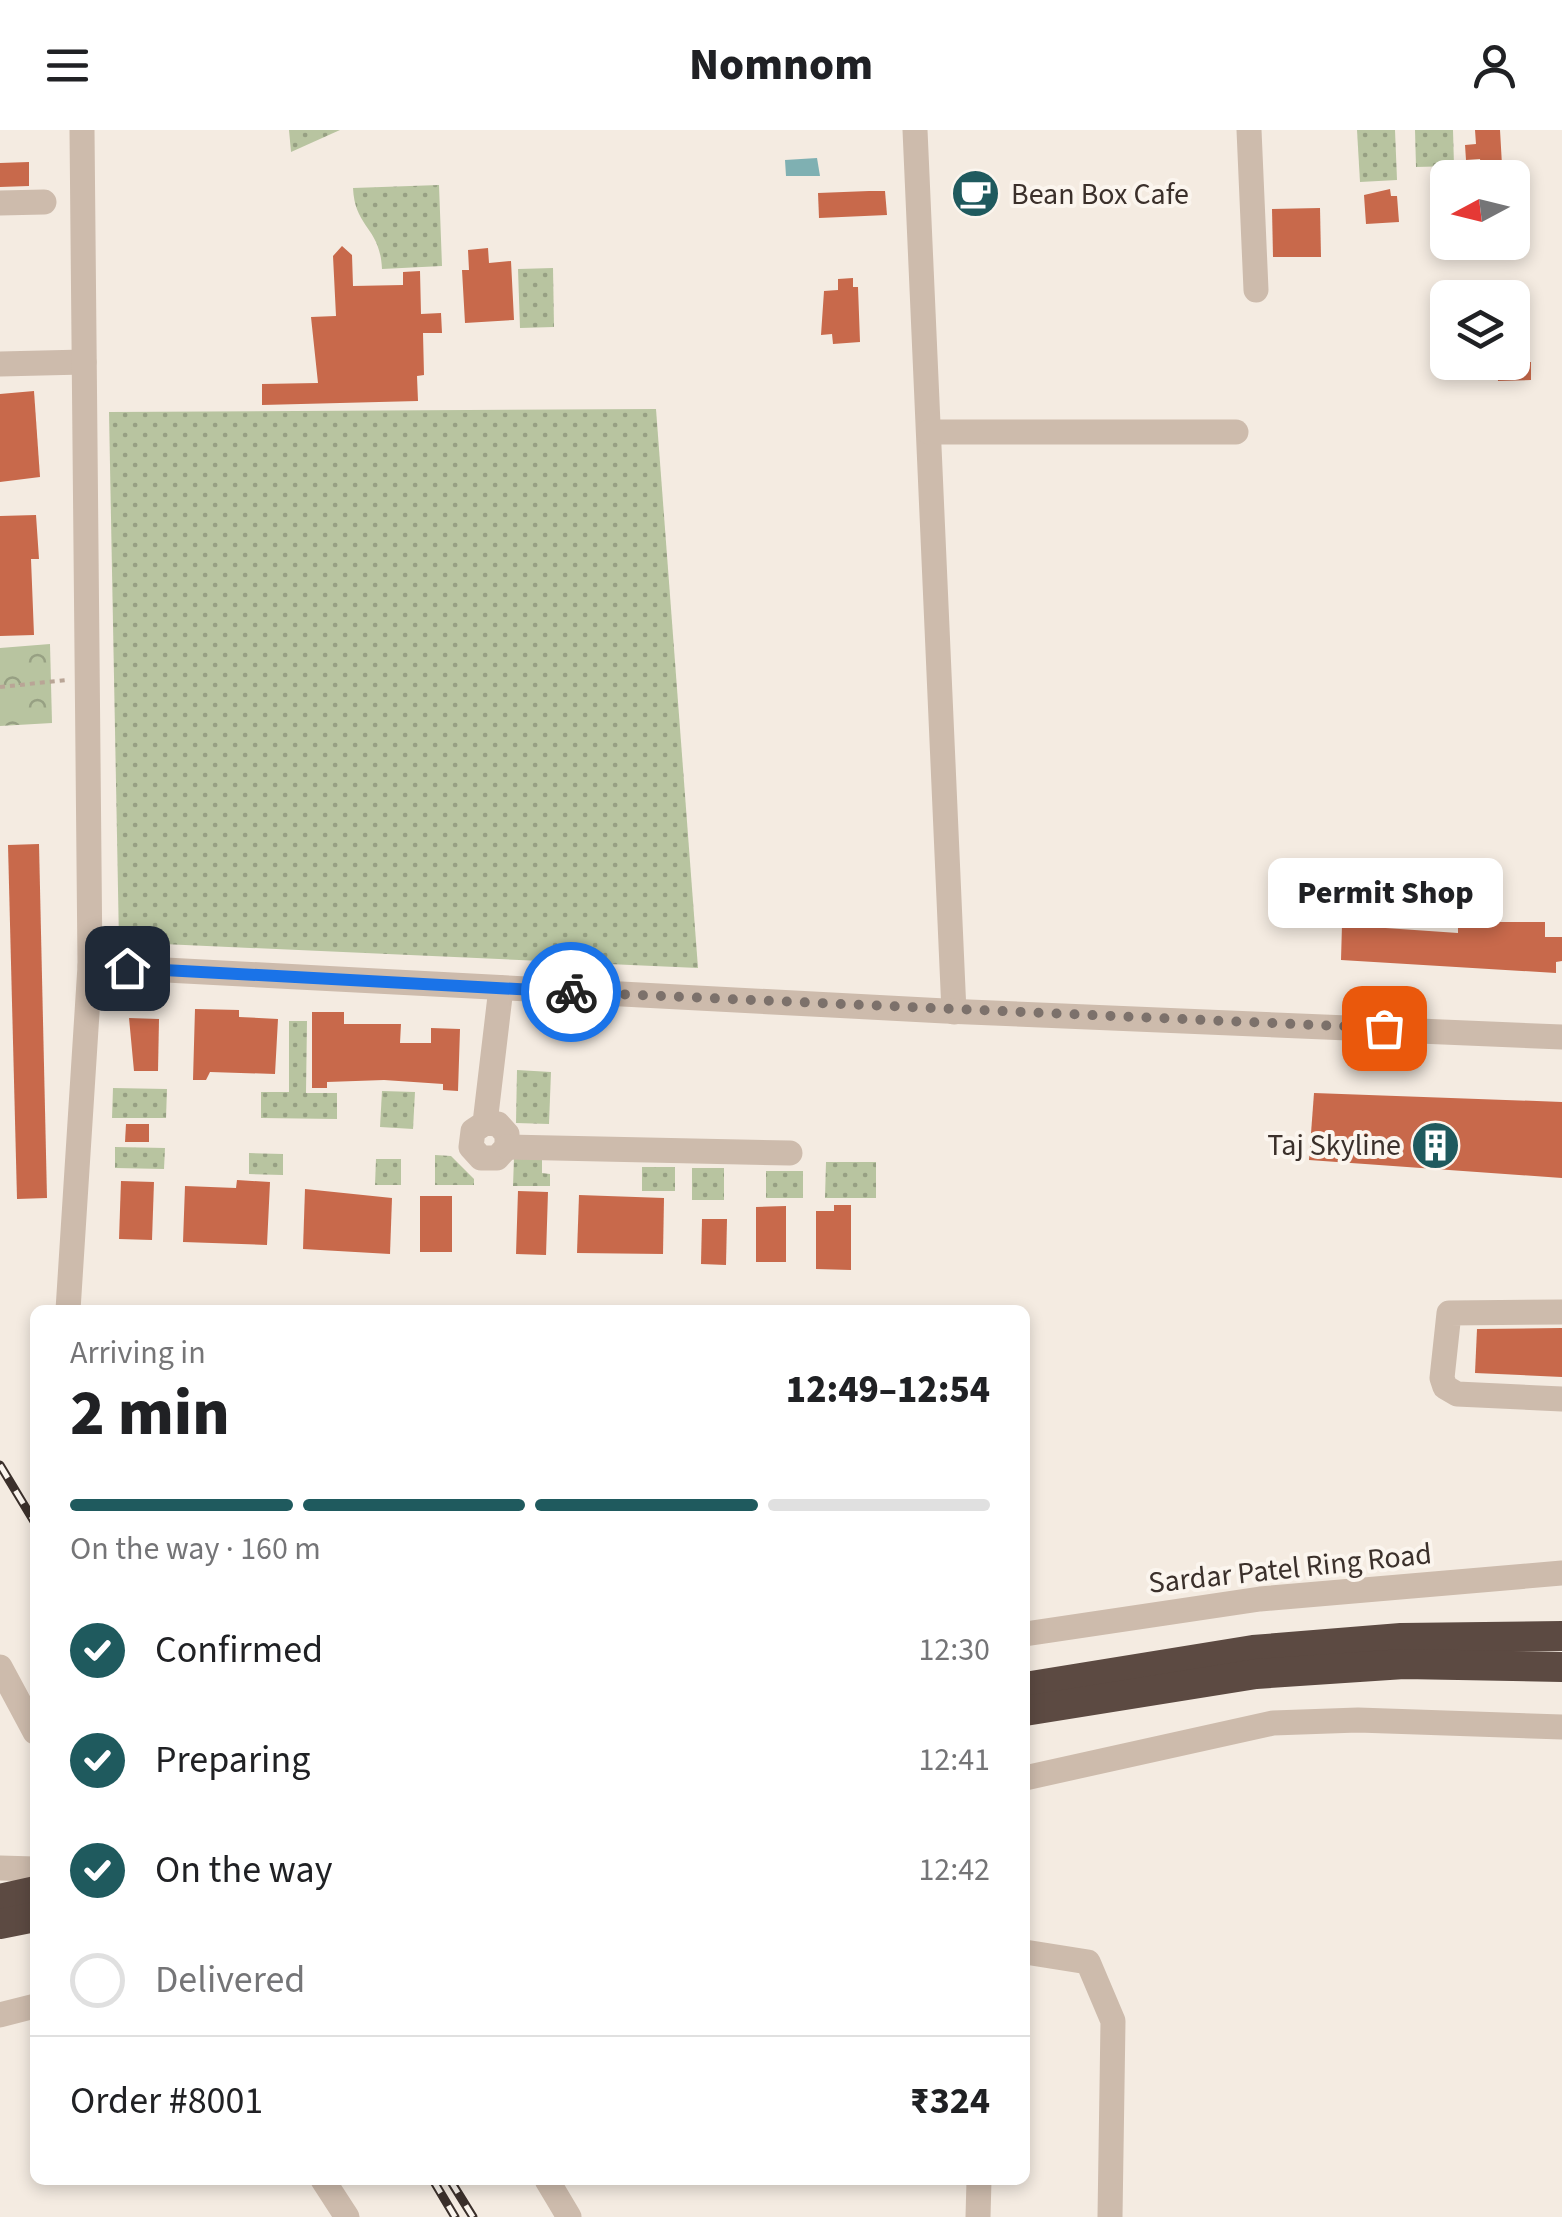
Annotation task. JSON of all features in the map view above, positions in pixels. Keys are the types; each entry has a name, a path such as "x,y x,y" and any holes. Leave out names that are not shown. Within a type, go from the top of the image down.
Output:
{"highway":[{"path":"1030,1711 1403,1651 1562,1636"},
{"path":"1030,1685 1253,1650 1403,1651 1562,1667"},
{"path":"0,1899 30,1892"},
{"path":"0,1924 30,1918"}],"street":[{"path":"68,1305 90,966 82,130"},
{"path":"915,130 954,1012"},
{"path":"1249,130 1256,290"},
{"path":"0,202 44,202"},
{"path":"0,364 84,362"},
{"path":"928,432 1236,432"},
{"path":"90,966 954,1012 1562,1037"},
{"path":"501,988 485,1122 473,1132 471,1147 482,1158 496,1158 507,1147 790,1152"},
{"path":"1562,1312 1448,1313 1442,1378 1445,1387 1457,1394 1562,1399"},
{"name":"Sardar Patel Ring Road","path":"1030,1633 1260,1599 1562,1573"},
{"path":"0,1667 30,1723"},
{"path":"1030,1777 1273,1722 1562,1728"},
{"path":"0,1868 30,1869"},
{"path":"1030,1953 1088,1962 1114,2021 1110,2217"},
{"path":"0,2015 30,2007"},
{"path":"326,2185 347,2217"},
{"path":"550,2185 569,2217"},
{"path":"978,2217 979,2185"}],"path":[{"path":"0,688 51,682"}],"green space":[{"path":"289,130 340,130 291,152"},
{"path":"1357,130 1395,130 1397,180 1360,182"},
{"path":"1415,130 1453,130 1454,160 1430,160 1430,167 1416,167"},
{"path":"439,185 442,266 382,269 377,244 358,212 353,188"},
{"path":"553,268 554,327 520,328 518,269"},
{"path":"656,409 698,968 119,942 109,412"},
{"path":"50,644 52,723 0,726 0,648"},
{"path":"289,1021 307,1021 306,1093 337,1093 337,1119 261,1118 261,1092 289,1092"},
{"path":"517,1070 551,1072 549,1124 516,1123"},
{"path":"113,1088 167,1089 166,1118 112,1118"},
{"path":"382,1091 415,1092 413,1129 380,1127"},
{"path":"115,1147 165,1148 164,1169 115,1168"},
{"path":"249,1153 283,1154 283,1175 249,1174"},
{"path":"435,1155 451,1156 474,1179 474,1185 435,1185"},
{"path":"514,1158 542,1158 542,1173 550,1174 550,1186 513,1186"},
{"path":"376,1159 401,1159 401,1185 375,1185"},
{"path":"826,1162 876,1162 876,1198 825,1198"},
{"path":"642,1167 675,1167 675,1191 642,1191"},
{"path":"692,1168 724,1168 724,1200 692,1200"},
{"path":"766,1171 803,1171 803,1198 766,1198"}],"water":[{"path":"817,158 820,176 786,176 785,160"}],"building":[{"path":"1475,130 1500,130 1502,160 1466,160 1465,145 1476,144"},
{"path":"29,162 29,186 0,187 0,163"},
{"path":"1390,189 1391,196 1397,196 1399,222 1366,224 1364,195"},
{"path":"885,191 887,215 819,218 818,193"},
{"path":"1320,208 1321,257 1273,257 1272,209"},
{"path":"342,246 352,255 353,286 403,285 403,272 420,271 421,314 441,313 442,333 423,333 424,375 417,376 418,401 262,405 262,384 318,383 311,317 336,316 333,256"},
{"path":"488,248 489,263 511,261 514,320 465,323 462,270 469,270 468,250"},
{"path":"853,278 853,287 858,287 860,342 833,344 832,334 821,335 824,291 838,290 838,279"},
{"path":"34,391 40,477 0,482 0,394"},
{"path":"36,515 39,559 31,559 34,635 0,636 0,516"},
{"path":"39,844 47,1198 17,1199 8,845"},
{"path":"1458,922 1545,922 1545,937 1562,937 1562,961 1556,962 1556,973 1341,960 1342,925 1458,933"},
{"path":"195,1009 239,1010 239,1017 278,1019 275,1074 210,1072 206,1080 193,1080"},
{"path":"312,1012 344,1012 344,1024 401,1024 400,1043 431,1043 431,1028 460,1029 458,1091 443,1090 443,1084 384,1080 327,1082 327,1088 312,1088"},
{"path":"129,1018 159,1019 158,1071 134,1071"},
{"name":"Taj Skyline","path":"1314,1093 1562,1102 1562,1178 1309,1160"},
{"path":"126,1124 149,1124 149,1142 125,1142"},
{"path":"237,1180 270,1182 267,1245 183,1242 185,1186 236,1188"},
{"path":"121,1181 154,1182 152,1240 119,1239"},
{"path":"305,1189 392,1198 390,1254 303,1249"},
{"path":"518,1191 548,1192 546,1255 516,1254"},
{"path":"579,1195 664,1198 663,1254 577,1253"},
{"path":"420,1196 452,1196 452,1252 420,1252"},
{"path":"834,1205 851,1205 851,1270 816,1269 816,1211 834,1211"},
{"path":"786,1206 786,1262 756,1262 756,1207"},
{"path":"702,1219 727,1219 726,1265 701,1264"},
{"path":"1562,1328 1562,1377 1475,1373 1477,1329"}],"railway":[{"path":"0,1465 30,1515"},
{"path":"436,2185 455,2217"},
{"path":"453,2185 473,2217"}],"way so far":[{"path":"571,992 954,1012 1384,1028"}],"place":[{"name":"Bean Box Cafe","path":"976,194"},
{"name":"Permit Shop","path":"1384,1028"},
{"name":"Taj Skyline","path":"1436,1145"}],"route":[{"path":"127,968 571,992"}]}
